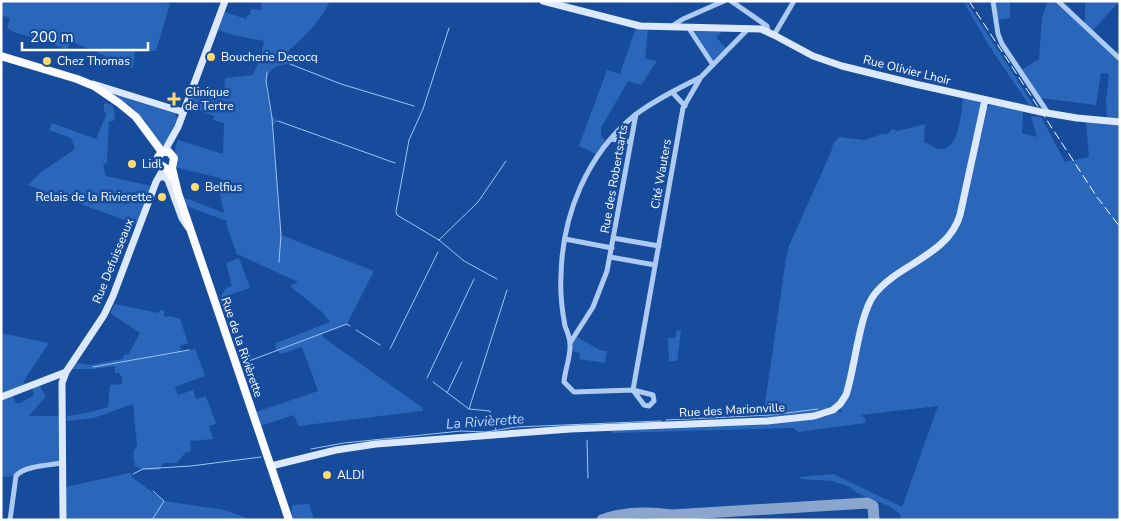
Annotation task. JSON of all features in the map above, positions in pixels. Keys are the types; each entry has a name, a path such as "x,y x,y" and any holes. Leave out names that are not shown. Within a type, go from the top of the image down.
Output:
{"main road":[{"path":"1,56 84,81 110,96 125,107 142,124 164,161"},
{"path":"64,75 98,93 121,110 164,161"},
{"path":"164,161 174,160 173,156"},
{"name":"Rue de la Rivièrette","path":"164,161 174,180 289,520"}],"street":[{"name":"Rue Defuisseaux","path":"63,520 62,383 66,372 100,321 113,296 225,1"},
{"name":"Rue Olivier Lhoir","path":"543,1 632,25 750,28 771,33 823,60 915,84 1048,113 1120,122"},
{"name":"Rue Olivier Lhoir","path":"671,26 724,1"},
{"name":"Rue Olivier Lhoir","path":"731,1 767,26 771,33"},
{"path":"771,33 794,1"},
{"path":"993,1 998,34 1002,44 1048,113"},
{"path":"1058,1 1120,59"},
{"path":"688,27 713,65"},
{"name":"Cité Wauters","path":"701,77 636,114 611,139 596,158 579,187 562,250 561,291 565,325 570,343 564,380 572,391 633,390 684,106 701,77 750,28"},
{"path":"84,81 183,112"},
{"path":"672,92 684,106"},
{"name":"Rue des Marionville","path":"272,466 336,450 382,444 576,429 767,421 814,416 830,412 840,404 848,392 866,310 874,295 883,286 942,244 955,227 960,215 985,100"},
{"name":"Rue des Robertsarts","path":"570,343 593,307 610,257 636,114"},
{"name":"Rue Defuisseaux","path":"173,156 174,136"},
{"path":"611,139 631,142"},
{"path":"158,180 165,177 168,180 182,218 191,232"},
{"path":"614,238 659,246"},
{"name":"Rue des Robertsarts","path":"565,239 612,248"},
{"path":"610,257 655,265"},
{"path":"565,325 572,329 581,328"},
{"path":"1,397 66,372"},
{"path":"10,520 18,474 27,469 62,462"}],"shaded area":[{"path":"1,1 162,1 170,4 156,51 135,51 133,68 71,41 67,50 55,45 56,43 16,33 7,28 10,18 1,15"},
{"path":"262,1 330,1 315,25 282,57 290,64 272,69 268,75 267,90 271,116 278,121 272,126 281,235 374,271 347,324 322,334 324,338 423,408 422,411 298,426 294,415 260,426 256,412 318,391 302,347 281,354 275,349 276,343 330,322 322,312 290,286 298,282 237,254 226,224 227,221 186,206 183,197 224,213 219,189 220,178 174,167 178,140 223,154 224,123 213,120 214,116 190,107 197,87 224,94 225,78 253,75 260,59 264,41 218,30 225,12 246,19 247,15 250,15 251,9 261,10"},
{"path":"963,1 966,1 1034,106 1029,105 990,47"},
{"path":"995,1 1010,1 1010,18 997,20"},
{"path":"1048,1 1056,1 1120,61 1120,120 1107,119 1106,101 1109,74 1101,73 1096,105 1040,98 1021,70 1039,59 1042,17"},
{"path":"1085,1 1120,1 1120,4 1118,3 1092,31 1085,24"},
{"path":"636,27 648,28 645,59 657,61 641,85 628,81 601,128 601,136 606,141 596,154 579,146 607,70 620,74"},
{"path":"694,30 723,31 716,37 727,49 713,61"},
{"path":"112,92 134,101 175,113 177,118 168,143 161,146 150,134 146,122 132,107"},
{"path":"963,98 980,102 986,107 990,105 1023,111 1022,133 1037,137 1031,116 1041,117 1065,162 1089,157 1086,121 1120,123 1120,520 901,520 900,514 889,506 857,493 850,487 832,481 801,479 800,477 833,474 902,507 938,406 861,415 866,420 865,423 798,432 793,428 614,433 608,430 765,424 827,416 837,411 842,412 841,409 763,418 789,246 833,144 839,137 865,140 882,134 888,134 892,129 898,131 925,124 924,142 939,149 946,148 951,144 958,129"},
{"path":"104,104 112,105 115,120 109,122 107,163 103,164 106,176 151,186 136,224 28,185 41,172 75,149 71,138 49,130 52,123 96,139 107,113 104,112"},
{"path":"239,258 250,288 220,298 226,288 232,286 226,263"},
{"path":"115,304 158,313 160,310 164,311 164,317 169,316 180,319 188,343 180,346 181,351 195,349 205,376 175,387 178,395 193,390 196,399 206,396 216,424 209,426 213,439 190,441 191,451 185,453 177,463 163,463 159,470 143,470 135,466 133,453 137,445 133,404 94,418 67,421 67,416 108,407 110,385 122,384 120,373 115,373 115,366 94,369 72,369 76,363 89,365 122,359 125,354 128,355 140,333 110,313"},
{"path":"677,330 681,331 677,361 669,361 668,338 675,338"},
{"path":"1,333 49,343 23,382 27,384 1,394"},
{"path":"577,337 600,350 607,351 605,363 579,359 580,353 572,351 573,343"},
{"path":"39,385 46,396 29,416 59,416 60,461 17,471 15,476 1,477 1,400 12,395 16,403 21,403 34,395 32,387"},
{"path":"130,473 132,477 164,501 224,510 247,518 245,520 65,520 65,487"},
{"path":"309,504 314,520 293,520 291,509 293,505"}],"waterway":[{"path":"449,28 423,109 409,140 396,211 397,215 439,240 464,261 497,279"},
{"path":"290,64 341,84 414,106"},
{"path":"267,72 266,81 272,118 281,235 279,262"},
{"path":"278,121 395,163"},
{"path":"439,240 478,202 506,161"},
{"path":"390,349 438,252"},
{"path":"427,378 474,279"},
{"path":"469,409 507,290"},
{"path":"241,364 347,324 350,326"},
{"path":"356,330 380,345"},
{"path":"93,367 189,350"},
{"path":"447,393 462,362"},
{"path":"433,382 469,409 490,411 496,430"},
{"name":"La Rivièrette","path":"666,420 771,415 818,409"},
{"name":"La Rivièrette","path":"311,449 344,443 461,431 486,432 516,427 661,421"},
{"path":"587,440 588,478"},
{"path":"133,474 143,469 191,466 261,457"},
{"path":"152,520 164,501 153,491"}],"taxiway":[{"path":"602,520 636,513 672,515 867,503 873,506 874,520"}],"railway":[{"path":"969,1 1097,197 1120,227"}],"place":[{"name":"Boucherie Decocq","path":"211,57"},
{"name":"Chez Thomas","path":"47,61"},
{"name":"Clinique de Tertre","path":"174,99"},
{"name":"Lidl","path":"132,164"},
{"name":"Belfius","path":"195,187"},
{"name":"Relais de la Rivierette","path":"162,197"},
{"name":"ALDI","path":"327,475"}]}
